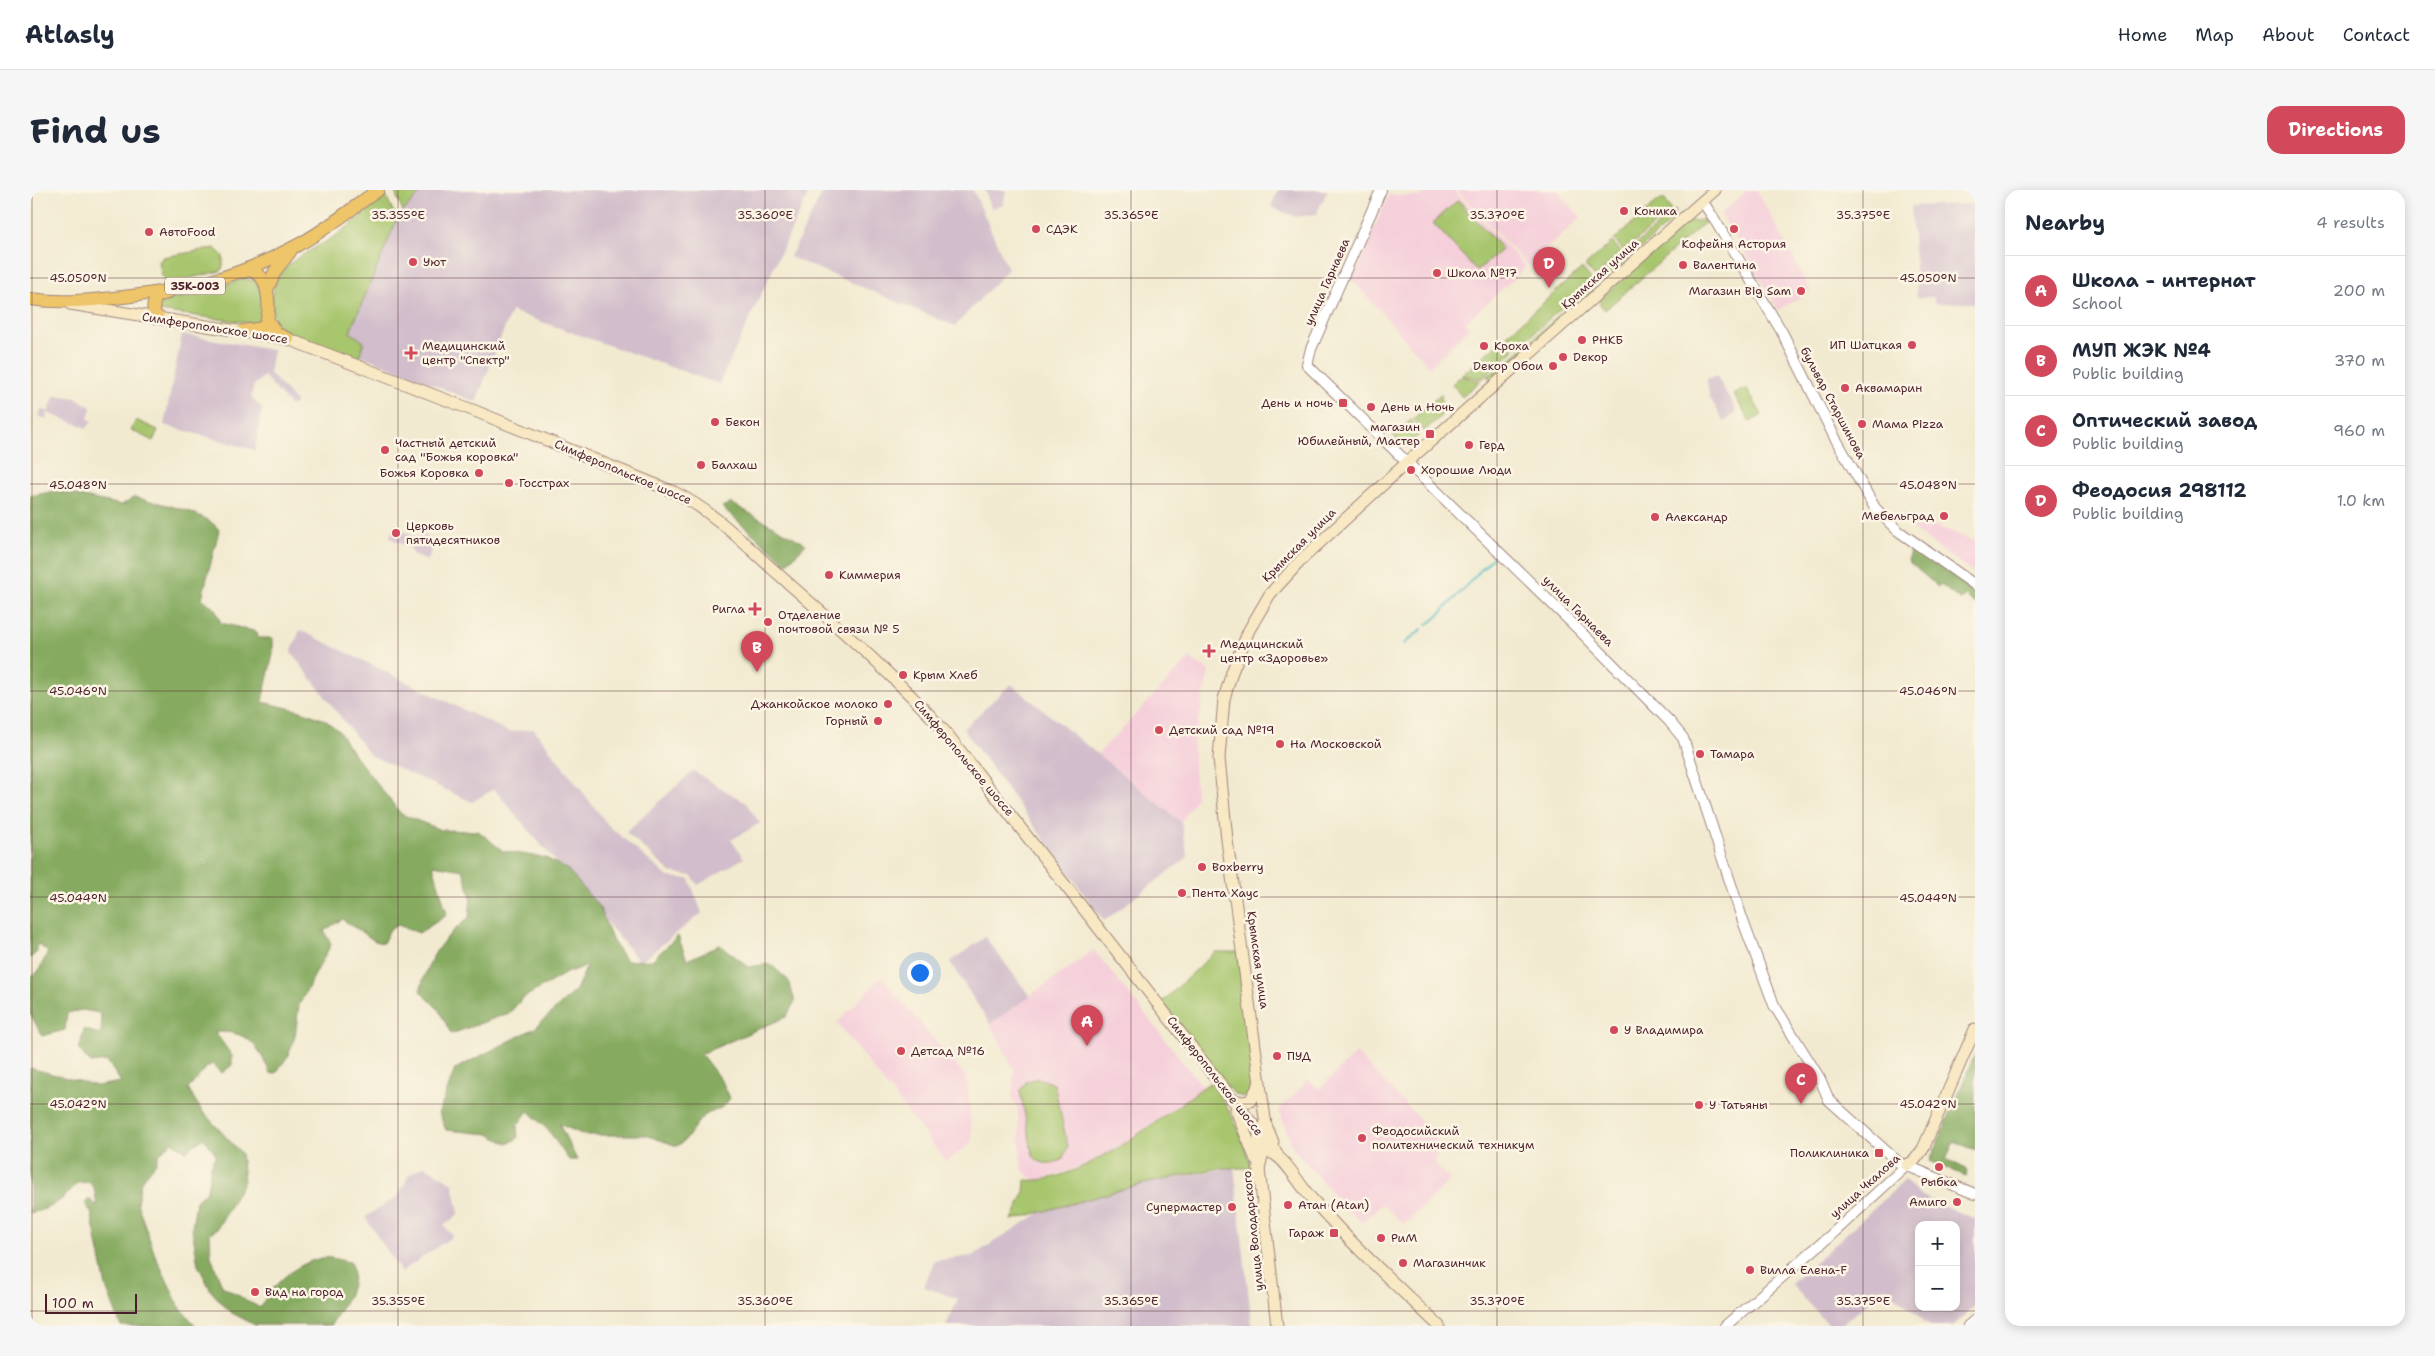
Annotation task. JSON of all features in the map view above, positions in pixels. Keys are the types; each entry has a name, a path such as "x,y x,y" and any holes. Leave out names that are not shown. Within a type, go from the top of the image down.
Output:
{"main road":[{"name":"35К-003","path":"61,303 193,287 226,276 296,246 378,190"},
{"name":"Крымская улица","path":"1259,1132 1260,1081 1221,798 1219,758 1224,699 1232,672 1249,630 1270,594 1303,558 1408,462 1715,190"},
{"path":"267,290 279,265 296,246"},
{"path":"226,276 249,270 256,272 261,277 267,290 267,319 262,328 243,331"},
{"path":"158,318 153,307 154,302 157,296 166,294 168,291"},
{"name":"Симферопольское шоссе","path":"30,299 266,334 288,339 475,411 674,492 698,504 724,524 903,687 947,734 1232,1098 1279,1155 1311,1199 1392,1282 1440,1326"},
{"path":"267,319 276,333 288,339"},
{"name":"улица Чкалова","path":"1908,1165 1914,1161 1923,1149 1975,1029"},
{"path":"1232,1098 1241,1102 1250,1101 1254,1098 1260,1081"},
{"path":"1260,1081 1266,1126 1279,1155"},
{"path":"1232,1098 1259,1169"},
{"name":"улица Володарского","path":"1259,1132 1259,1169 1278,1326"},
{"path":"1259,1169 1262,1156 1266,1152 1279,1155"}],"street":[{"name":"улица Гарнаева","path":"1381,190 1322,322 1307,365 1577,628 1669,721 1683,738 1743,921 1774,1005 1820,1079 1829,1100 1898,1162 1908,1165"},
{"name":"бульвар Старшинова","path":"1702,202 1714,217 1782,332 1834,436 1875,508 1897,530 1975,585"},
{"path":"1908,1165 1975,1194"},
{"name":"улица Чкалова","path":"1725,1326 1831,1235 1908,1165"},
{"path":"1968,1326 1975,1320"}],"shaded area":[{"path":"423,190 810,190 719,384 511,311 476,402 360,355 364,342 350,332 397,219"},
{"path":"824,190 973,190 1008,269 955,326 790,257"},
{"path":"985,190 1006,190 1003,205 991,208"},
{"path":"1278,190 1328,190 1316,214 1296,217 1271,207"},
{"name":"Школа №17","path":"1426,190 1454,190 1526,267 1465,323 1469,328 1430,367 1352,280 1389,194 1421,197"},
{"path":"1457,190 1557,190 1581,217 1528,266"},
{"path":"1748,190 1757,190 1811,291 1778,310 1720,214"},
{"path":"1975,204 1975,303 1934,303 1934,297 1917,297 1911,206"},
{"path":"182,334 273,350 269,372 296,402 291,406 264,376 254,385 251,397 262,409 255,450 164,425"},
{"path":"1716,375 1736,413 1724,422 1709,396 1707,379"},
{"path":"55,395 76,398 91,407 88,419 92,421 87,428 48,413 46,419 39,416 42,409 48,412"},
{"path":"1917,519 1975,541 1975,574 1912,529"},
{"path":"394,527 415,537 423,535 436,541 427,561 414,555 410,548 389,538"},
{"path":"300,630 509,732 534,729 608,825 668,877 689,879 702,913 640,962 494,789 472,802 370,755 291,652"},
{"name":"Детский сад №19","path":"1190,658 1209,671 1193,744 1196,798 1181,822 1097,755"},
{"path":"1011,684 1181,822 1188,857 1104,921 963,729"},
{"path":"693,771 746,803 760,823 731,840 744,858 698,885 692,876 670,872 626,832"},
{"path":"985,937 1030,996 990,1024 950,962"},
{"path":"1094,950 1203,1087 1111,1153 1077,1168 1036,1181 1024,1172 1021,1163 1018,1110 1012,1098 1014,1069 990,1024"},
{"name":"Детсад №16","path":"881,977 967,1078 972,1141 947,1162 837,1023"},
{"name":"Феодосийский политехнический техникум","path":"1356,1053 1431,1131 1438,1145 1435,1164 1450,1180 1404,1224 1382,1204 1363,1222 1346,1209 1293,1148 1279,1110 1308,1080 1319,1089"},
{"path":"424,1166 453,1183 459,1213 444,1226 453,1236 401,1272 365,1217 397,1197 410,1174"},
{"path":"1234,1167 1252,1326 946,1326 958,1299 924,1287 934,1261 972,1256 1041,1212 1143,1184"},
{"path":"1905,1180 1920,1195 1975,1219 1975,1306 1953,1326 1930,1326 1885,1287 1840,1326 1830,1326 1791,1284"}],"green space":[{"path":"394,190 423,190 403,212"},
{"path":"386,196 397,219 350,332 364,342 359,357 355,359 282,330 274,318 272,310 274,288 279,277 294,260 344,230"},
{"path":"1458,200 1502,249 1477,271 1433,223"},
{"path":"1659,200 1665,200 1671,210 1624,251 1614,240"},
{"path":"1675,210 1672,221 1603,282 1597,279"},
{"path":"1709,219 1605,310 1600,305 1600,299 1686,222"},
{"path":"1612,242 1622,253 1595,277 1585,266"},
{"path":"215,248 223,256 221,271 168,283 162,277 159,262 163,257"},
{"path":"1582,268 1592,280 1517,348 1506,336"},
{"path":"245,278 256,281 262,297 262,315 257,324 159,311 160,301 204,293"},
{"path":"1594,282 1595,289 1524,354 1521,353 1496,378 1487,377 1519,352"},
{"path":"1504,338 1514,350 1482,379 1462,375"},
{"path":"1461,376 1480,381 1462,397 1452,384"},
{"path":"1746,388 1762,415 1750,422 1734,395"},
{"path":"1441,394 1441,416 1424,431 1413,419"},
{"path":"136,420 158,430 153,441 131,430"},
{"path":"1411,420 1420,430 1417,433 1419,435 1405,448 1393,435"},
{"path":"55,491 122,505 134,497 180,509 213,523 219,530 202,598 215,609 221,623 257,632 258,638 273,638 273,654 262,702 301,711 325,720 338,730 355,756 401,814 441,830 478,831 503,851 546,858 568,870 600,908 612,940 626,961 652,960 678,936 687,960 720,945 749,967 770,964 788,980 795,1001 786,1017 701,1054 723,1083 730,1098 723,1107 704,1116 689,1136 677,1146 646,1135 584,1135 559,1124 577,1160 569,1160 548,1130 528,1111 517,1126 518,1138 508,1144 489,1134 446,1130 439,1113 455,1069 535,1028 576,990 587,966 568,972 523,998 509,1013 451,1034 439,1010 420,991 432,958 437,950 451,933 469,918 471,897 463,870 433,865 447,915 419,933 398,925 390,929 383,943 375,941 342,919 324,931 331,944 299,1005 295,1036 288,1056 276,1073 270,1073 261,1054 250,1041 236,1034 215,1032 232,1056 232,1065 222,1073 212,1064 207,1067 188,1089 202,1111 241,1153 244,1181 217,1229 210,1233 211,1256 222,1286 260,1308 271,1291 285,1276 303,1265 325,1258 350,1262 353,1271 351,1287 331,1325 255,1325 230,1312 211,1291 198,1265 192,1228 196,1201 207,1190 211,1166 216,1154 204,1138 186,1151 172,1142 159,1154 156,1163 141,1181 137,1203 155,1255 179,1306 196,1326 121,1326 106,1287 91,1212 85,1203 89,1199 97,1206 94,1187 88,1182 77,1183 56,1203 30,1213 30,1068 97,1086 121,1082 107,1061 91,1063 79,1050 84,1029 100,1035 102,1026 100,1013 82,1010 67,1013 65,1030 42,1036 30,1013 30,977 38,972 48,952 37,943 37,952 30,958 30,496"},
{"path":"731,503 806,544 787,564 722,507"},
{"path":"1911,544 1975,592 1975,604 1966,596 1960,600 1941,585 1938,587 1908,561"},
{"path":"1215,952 1238,952 1254,1070 1252,1089 1247,1096 1243,1097 1230,1090 1162,1002"},
{"path":"1975,1054 1975,1150 1954,1141 1946,1159 1968,1170 1966,1176 1930,1161"},
{"path":"1038,1078 1054,1084 1068,1147 1062,1160 1051,1163 1043,1163 1033,1156 1020,1091 1026,1082"},
{"path":"1209,1083 1230,1112 1244,1145 1251,1168 1220,1168 1143,1184 1012,1220 1024,1193 1025,1180 1047,1179 1070,1172 1096,1160 1146,1129"}],"waterway":[{"path":"1427,625 1438,616 1494,556"},
{"path":"1404,644 1422,629"}],"place":[{"name":"Коника","path":"1624,211"},
{"name":"СДЭК","path":"1036,229"},
{"name":"Кофейня Астория","path":"1734,229"},
{"name":"АвтоFood","path":"149,232"},
{"name":"Уют","path":"413,262"},
{"name":"Валентина","path":"1683,265"},
{"name":"Школа №17","path":"1437,273"},
{"name":"Феодосия 298112","path":"1549,288"},
{"name":"Магазин Big Sam","path":"1801,291"},
{"name":"РНКБ","path":"1582,340"},
{"name":"ИП Шатцкая","path":"1912,345"},
{"name":"Кроха","path":"1484,346"},
{"name":"Медицинский центр \"Спектр\"","path":"411,353"},
{"name":"Dекор","path":"1563,357"},
{"name":"Dекор Обои","path":"1553,366"},
{"name":"Аквамарин","path":"1845,388"},
{"name":"День и ночь","path":"1343,403"},
{"name":"День и Ночь","path":"1371,407"},
{"name":"Бекон","path":"715,422"},
{"name":"Мама Pizza","path":"1862,424"},
{"name":"магазин Юбилейный, Мастер","path":"1430,434"},
{"name":"Герд","path":"1469,445"},
{"name":"Частный детский сад \"Божья коровка\"","path":"385,450"},
{"name":"Балхаш","path":"701,465"},
{"name":"Хорошие Люди","path":"1411,470"},
{"name":"Божья Коровка","path":"479,473"},
{"name":"Госстрах","path":"509,483"},
{"name":"Мебельград","path":"1944,516"},
{"name":"Александр","path":"1655,517"},
{"name":"Церковь пятидесятников","path":"396,533"},
{"name":"Киммерия","path":"829,575"},
{"name":"Ригла","path":"755,609"},
{"name":"Отделение почтовой связи № 5","path":"768,622"},
{"name":"Медицинский центр «Здоровье»","path":"1209,651"},
{"name":"МУП ЖЭК №4","path":"757,672"},
{"name":"Крым Хлеб","path":"903,675"},
{"name":"Джанкойское молоко","path":"888,704"},
{"name":"Горный","path":"878,721"},
{"name":"Детский сад №19","path":"1159,730"},
{"name":"На Московской","path":"1280,744"},
{"name":"Тамара","path":"1700,754"},
{"name":"Boxberry","path":"1202,867"},
{"name":"Пента Хаус","path":"1182,893"},
{"name":"У Владимира","path":"1614,1030"},
{"name":"Школа - интернат","path":"1087,1046"},
{"name":"Детсад №16","path":"901,1051"},
{"name":"ПУД","path":"1277,1056"},
{"name":"Оптический завод","path":"1801,1104"},
{"name":"У Татьяны","path":"1699,1105"},
{"name":"Феодосийский политехнический техникум","path":"1362,1138"},
{"name":"Поликлиника","path":"1879,1153"},
{"name":"Рыбка","path":"1939,1167"},
{"name":"Амиго","path":"1957,1202"},
{"name":"Атан (Atan)","path":"1288,1205"},
{"name":"Супермастер","path":"1232,1207"},
{"name":"Гараж","path":"1334,1233"},
{"name":"РиМ","path":"1381,1238"},
{"name":"Магазинчик","path":"1403,1263"},
{"name":"Вилла Елена-F","path":"1750,1270"},
{"name":"Вид на город","path":"255,1292"}]}
